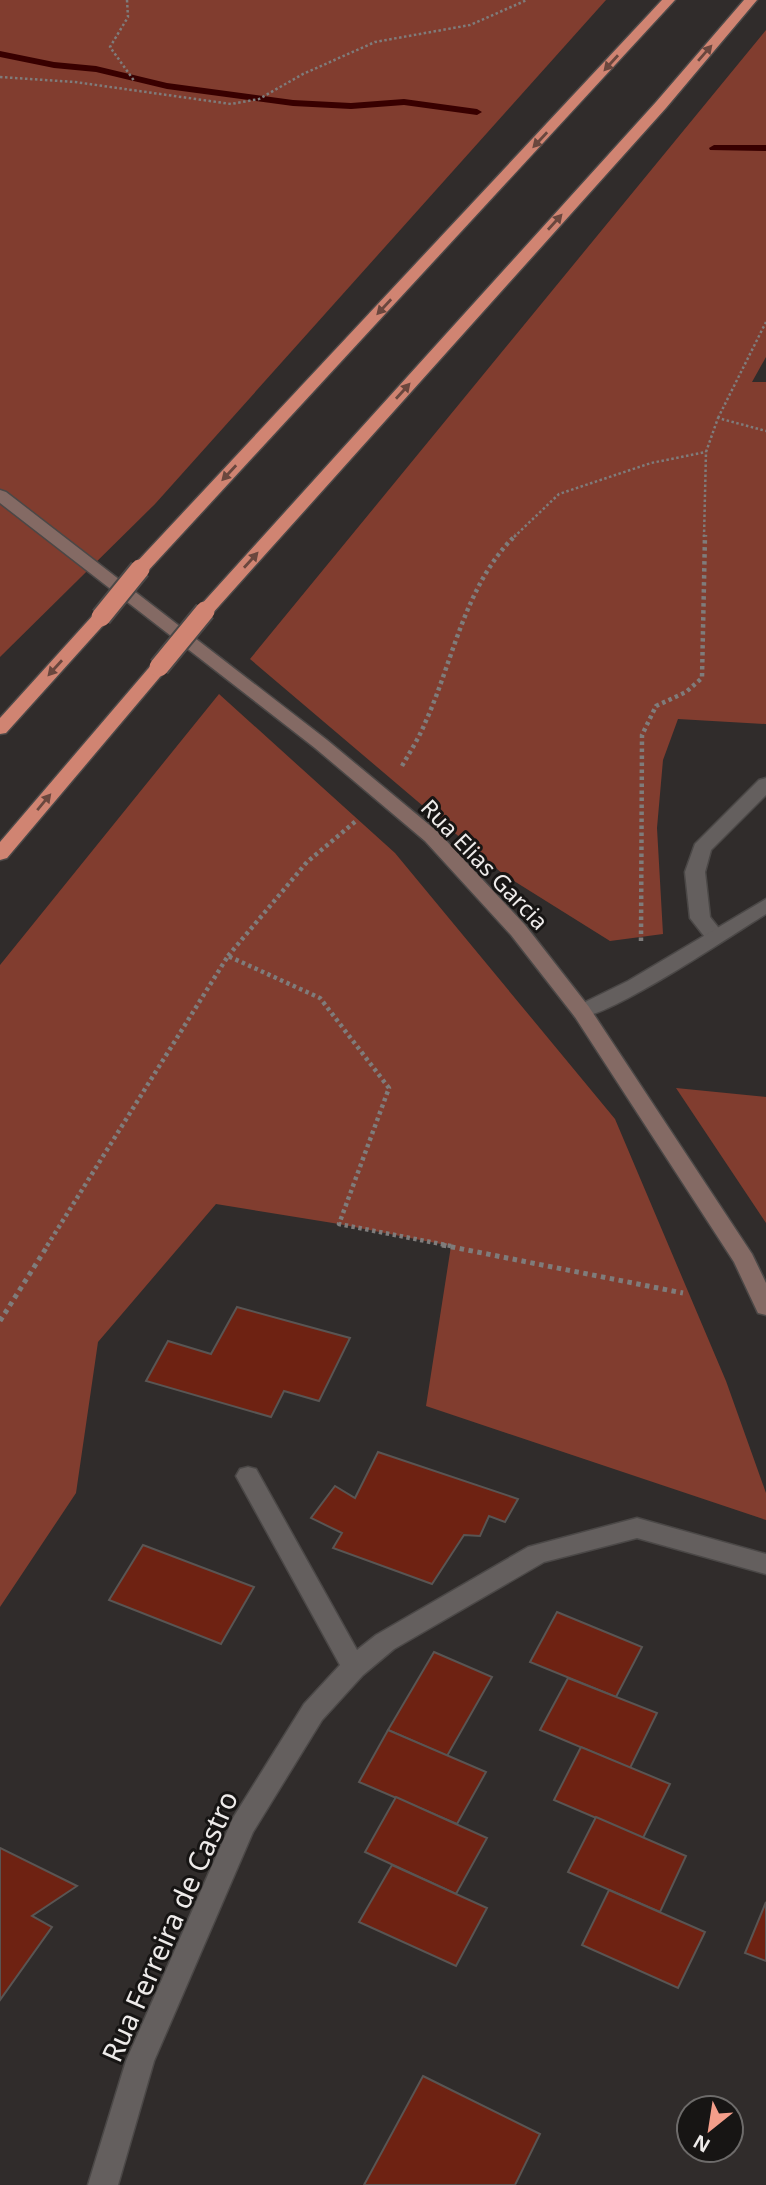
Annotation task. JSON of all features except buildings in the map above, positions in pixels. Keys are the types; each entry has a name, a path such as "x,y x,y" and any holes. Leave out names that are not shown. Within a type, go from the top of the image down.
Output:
{"highway":[{"path":"0,729 101,617 140,569 669,0"},
{"path":"0,854 205,611 661,105 751,0"}],"street":[{"name":"Rua Elias Garcia","path":"0,495 321,744 432,837 518,930 582,1012 744,1260 766,1307"},
{"path":"715,936 700,918 695,872 702,848 766,784"},
{"path":"582,1012 635,986 766,905"},
{"path":"248,1476 354,1667"},
{"name":"Rua Ferreira de Castro","path":"103,2185 140,2061 242,1826 313,1712 354,1667 385,1642 537,1554 637,1528 766,1564"}],"path":[{"path":"127,0 128,17 110,47 135,82"},
{"path":"0,77 75,82 231,104 259,99 303,74 375,41 470,25 527,0"},
{"path":"662,969 639,938 642,735 656,706 686,692 702,678 706,452 718,418 766,322"},
{"path":"718,418 766,431"},
{"path":"0,1321 228,956 307,862 385,798 425,724 477,591 499,551 559,494 651,463 706,452"},
{"path":"228,956 320,998 389,1087 339,1224 683,1293"}],"shaded area":[{"path":"0,0 606,0 155,504 0,657"},
{"path":"766,30 766,357 752,382 766,382 766,724 678,719 663,760 657,828 663,934 610,941 503,874 250,659"},
{"path":"219,694 395,853 615,1119 726,1381 766,1493 766,1520 426,1406 451,1246 216,1204 98,1342 76,1493 0,1607 0,965"},
{"path":"676,1088 766,1097 766,1223"}],"waterway":[{"path":"0,54 54,65 96,69 167,86 293,103 351,106 404,102 477,112"},
{"path":"714,148 766,148"}]}
